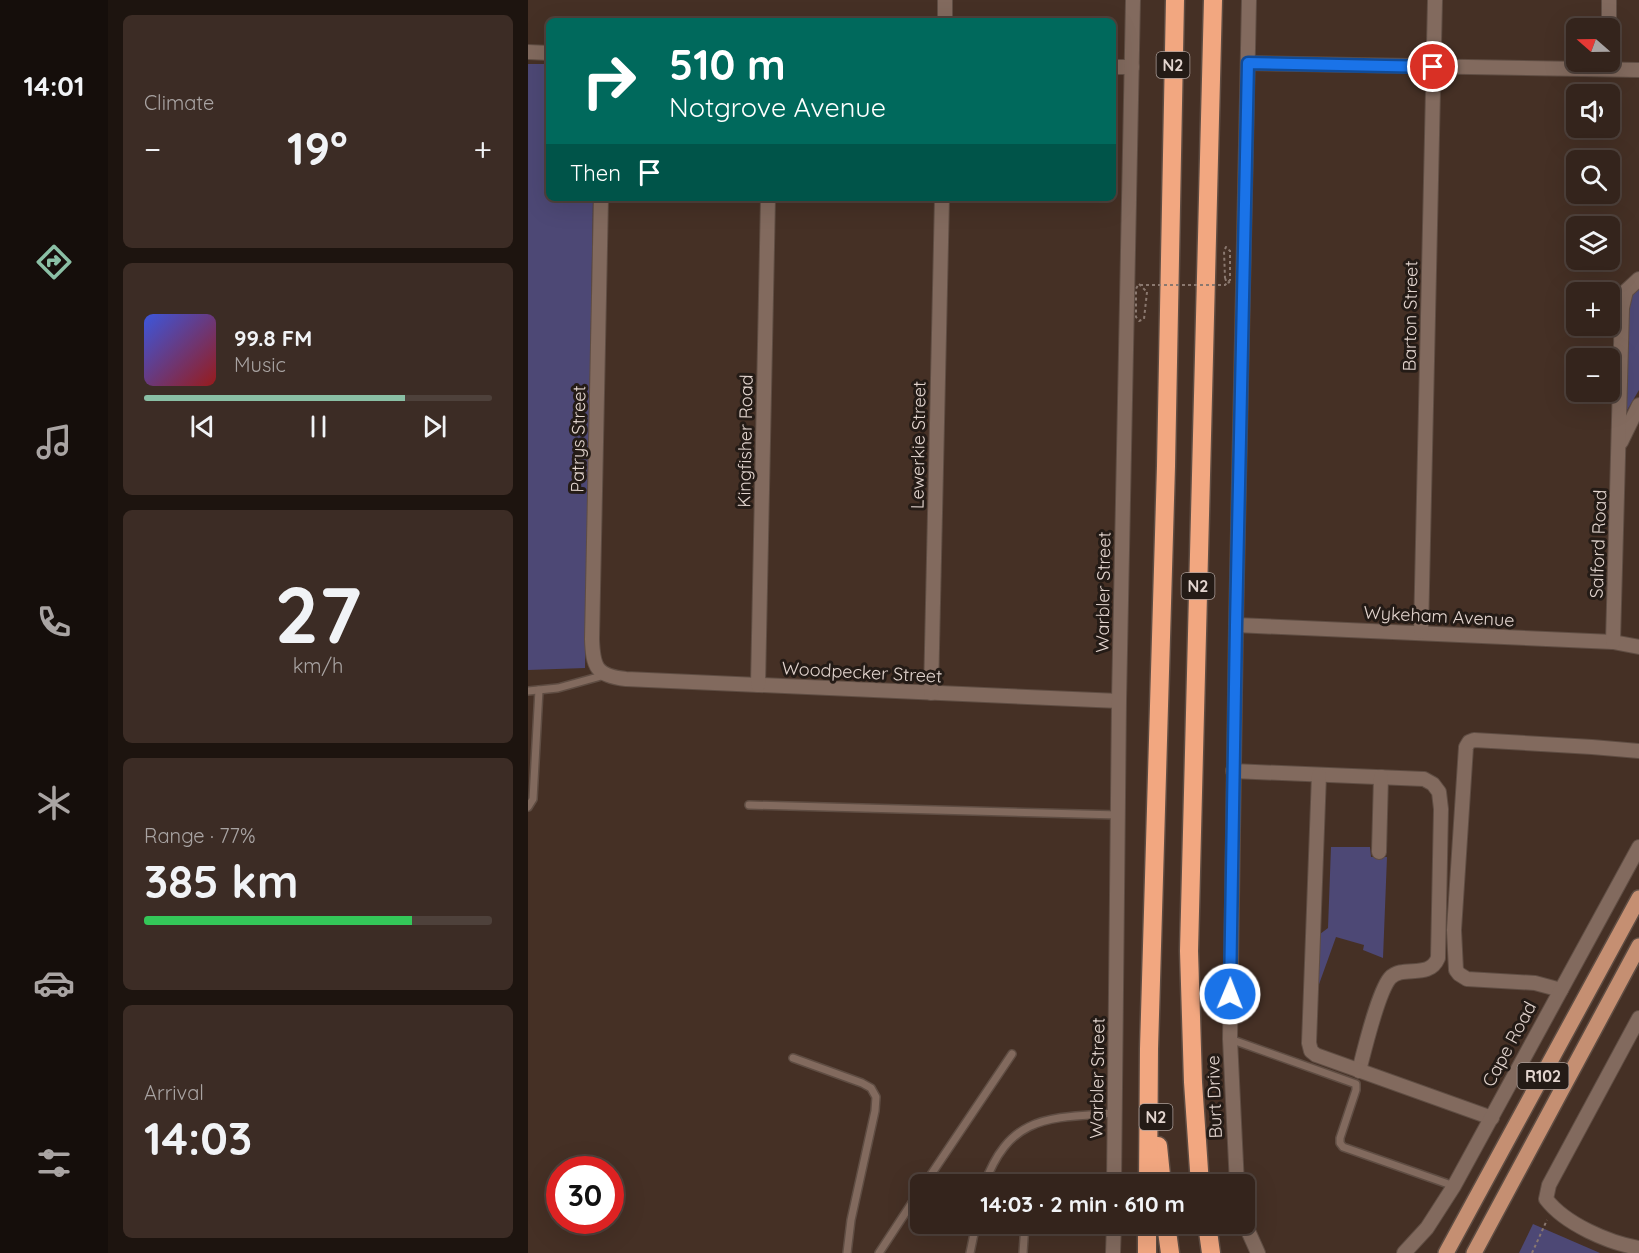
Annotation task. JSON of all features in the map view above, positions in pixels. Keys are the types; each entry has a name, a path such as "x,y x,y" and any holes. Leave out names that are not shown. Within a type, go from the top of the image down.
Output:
{"highway":[{"path":"1166,0 1172,131"},
{"name":"N2","path":"1161,1174 1149,1049 1166,478 1175,0"},
{"name":"N2","path":"1200,1174 1192,1060 1189,951 1213,0"},
{"path":"1148,1174 1149,1049"},
{"path":"1147,1234 1147,1253"},
{"path":"1167,1234 1170,1253"},
{"path":"1205,1234 1206,1253"},
{"path":"1207,1234 1211,1253"}],"main road":[{"name":"R102","path":"1446,1253 1639,898"},
{"name":"R102","path":"1474,1253 1639,946"}],"street":[{"path":"945,0 945,18"},
{"name":"Warbler Street","path":"1114,1174 1119,701 1133,0"},
{"name":"Burt Drive","path":"1236,1174 1230,1039 1233,771 1249,0"},
{"name":"Barton Street","path":"1421,633 1435,0"},
{"path":"1609,0 1609,18"},
{"path":"528,52 546,53"},
{"path":"1248,63 1433,67 1566,65"},
{"path":"1116,67 1132,68"},
{"path":"1620,67 1639,70"},
{"name":"Patrys Street","path":"602,201 592,639 595,666 605,675"},
{"name":"Kingfisher Road","path":"758,685 768,201"},
{"name":"Lewerkie Street","path":"931,693 942,201"},
{"name":"Salford Road","path":"1613,642 1622,308 1626,291 1639,279"},
{"name":"Salford Road","path":"1619,447 1639,405"},
{"name":"Wykeham Avenue","path":"1236,625 1613,642 1639,647"},
{"name":"Woodpecker Street","path":"605,675 626,679 1119,701"},
{"path":"1561,990 1534,983 1467,979 1459,975 1456,970 1454,930 1466,747 1474,740 1639,752"},
{"path":"1233,771 1424,779 1433,784 1439,792 1438,958 1432,967 1426,970 1400,973 1387,981 1359,1071"},
{"path":"1319,775 1310,1047 1316,1055 1492,1118"},
{"path":"1379,852 1381,777"},
{"name":"Cape Road","path":"1404,1253 1427,1228 1454,1186 1639,847"},
{"path":"1639,1018 1549,1185 1546,1199 1567,1219 1622,1245 1639,1248"},
{"path":"1113,1253 1114,1234"},
{"path":"1249,1234 1258,1253"}],"lane":[{"path":"528,691 579,684 605,675"},
{"path":"528,807 533,799 539,690"},
{"path":"748,805 1118,815"},
{"path":"1230,1039 1356,1084 1340,1138 1343,1147 1454,1186"},
{"path":"931,1174 1012,1054"},
{"path":"793,1058 862,1083 871,1088 876,1097 873,1127 851,1220 847,1253"},
{"path":"990,1174 1004,1145 1025,1128 1059,1117 1115,1113"},
{"path":"879,1253 910,1206"},
{"path":"970,1253 974,1234"},
{"path":"1023,1253 1024,1234"}],"path":[{"path":"1147,292 1146,315 1139,321 1136,317 1138,285 1225,285 1230,280 1230,251 1226,247 1224,251 1225,278"},
{"path":"1532,1253 1548,1217 1546,1199"}],"shaded area":[{"path":"528,64 546,64 546,201 593,201 585,668 528,670"},
{"path":"1639,287 1639,390 1626,412 1628,303 1630,295"},
{"path":"1331,847 1370,847 1371,857 1387,857 1383,958 1363,950 1364,945 1336,937 1318,987 1320,934 1328,928"},
{"path":"1533,1224 1600,1253 1519,1253"}],"route":[{"path":"1230,994 1248,63 1433,67"}]}
